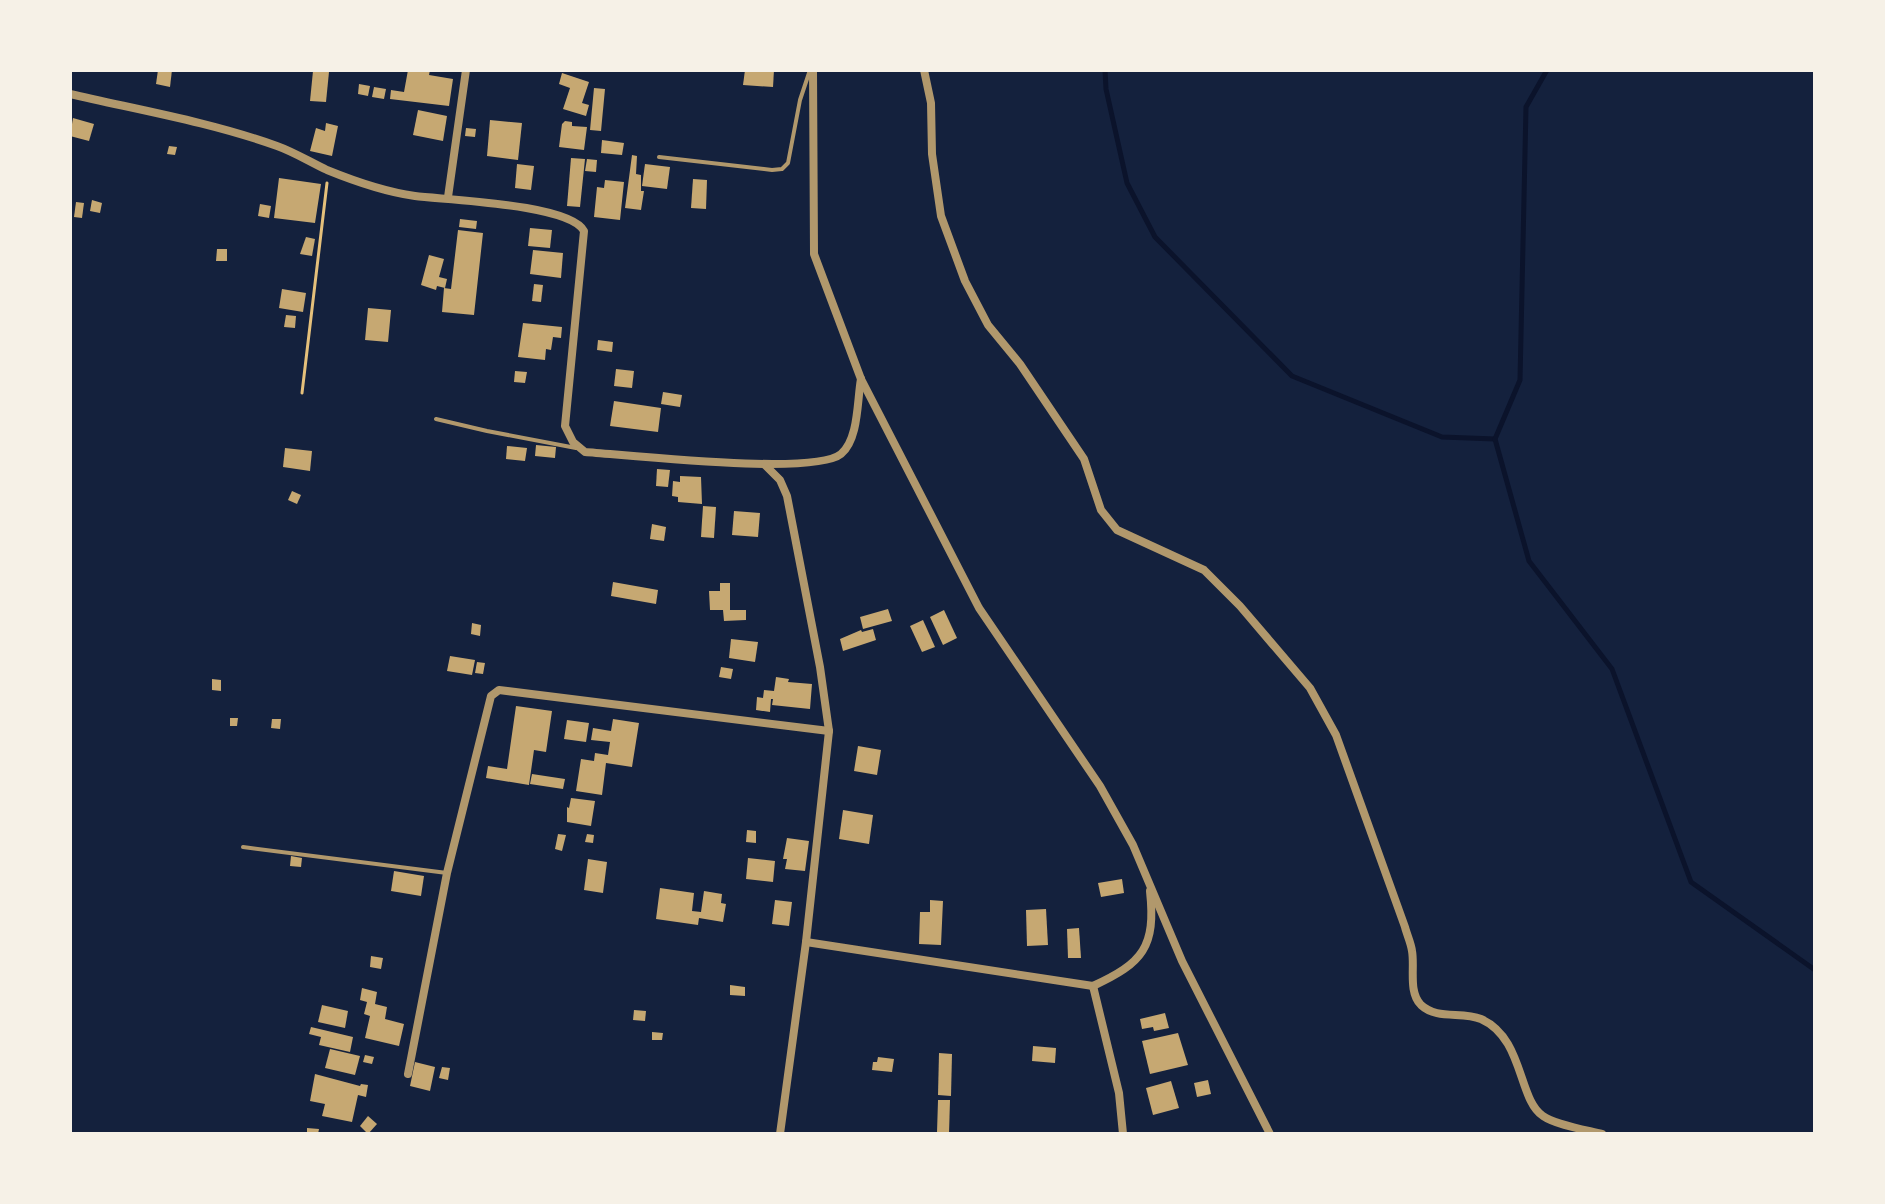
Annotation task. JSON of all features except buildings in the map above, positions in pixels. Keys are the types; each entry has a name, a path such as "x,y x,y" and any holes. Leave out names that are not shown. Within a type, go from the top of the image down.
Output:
{"street":[{"path":"448,197 466,70"},
{"path":"812,70 814,254 861,379 979,608 1100,786 1133,845 1182,961 1270,1134"},
{"path":"924,70 931,103 932,154 941,216 965,281 988,325 1020,364 1084,459 1101,510 1117,530 1204,570 1240,606 1310,688 1336,735 1405,927 1413,953 1413,983 1419,1003 1432,1012 1481,1019 1507,1041 1530,1100 1542,1116 1602,1134"},
{"path":"70,94 227,131 279,147 328,170 415,196 448,197 556,213 574,219 584,231 565,411 568,435 585,452 765,465 824,462 840,455 850,444 861,379"},
{"path":"765,465 780,480 787,496 820,667 829,731 806,942 780,1134"},
{"path":"408,1074 447,873 491,696 499,690 829,731"},
{"path":"806,942 1093,986 1123,972 1144,951 1149,940 1152,913 1148,881"},
{"path":"1093,986 1119,1093 1123,1134"}],"lane":[{"path":"659,157 782,169 788,163 800,100 812,70"},
{"path":"436,419 579,449"},
{"path":"243,847 447,873"}],"path":[{"path":"302,393 328,170"}],"waterway":[{"path":"1105,70 1106,89 1127,183 1155,237 1292,376 1442,437 1495,439"},
{"path":"1547,70 1526,107 1520,380 1495,439 1529,561 1612,669 1691,882 1815,970"}]}
